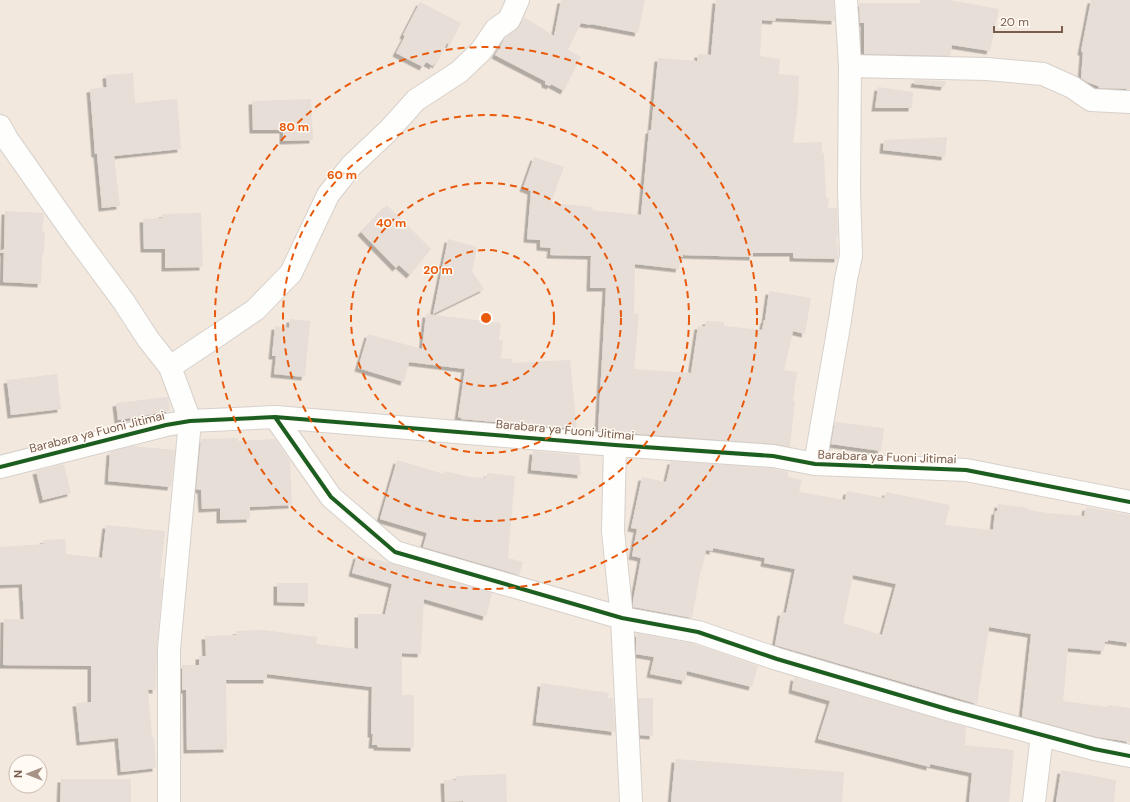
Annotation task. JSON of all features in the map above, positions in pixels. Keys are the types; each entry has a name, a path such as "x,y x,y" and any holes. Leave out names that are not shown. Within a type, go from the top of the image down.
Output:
{"street":[{"path":"170,367 218,336 254,310 291,272 328,195 351,166 389,130 416,100 459,72 482,51 496,29 509,20 518,0"},
{"path":"815,464 851,256 849,191 850,66 846,0"},
{"path":"850,66 987,69 1043,74 1072,87 1091,100 1130,102"},
{"path":"0,126 7,139 73,233 124,302 148,339 170,367 190,421 169,649 169,802"},
{"path":"276,417 330,497 395,552 622,618 698,632 777,659 950,710 1094,749 1130,756"},
{"name":"Barabara ya Fuoni Jitimai","path":"0,467 166,425 190,421 276,417 615,445 773,456 815,464 966,470 1130,502"},
{"path":"615,445 613,531 622,618 631,802"},
{"path":"1034,802 1042,735"}],"shaded area":[{"path":"0,0 1130,0 1130,802 0,802"}],"building":[{"path":"561,0 645,0 638,33 581,23 568,50 581,57 564,91 551,84 550,86 545,84 545,81 495,55 505,38 516,30 524,17 554,36"},
{"path":"716,0 834,0 835,21 776,18 775,21 762,20 760,56 780,59 779,74 799,76 798,105 793,143 822,142 822,153 824,153 826,198 829,198 828,208 837,208 838,237 836,237 838,259 793,258 793,253 753,253 753,257 683,255 683,257 681,257 679,269 635,264 634,313 639,314 634,369 691,373 698,326 705,326 706,321 724,322 724,326 762,330 769,291 811,298 805,334 793,331 784,370 797,372 793,401 795,401 790,447 774,444 598,431 606,288 590,288 591,256 550,255 551,248 540,247 540,240 527,239 531,191 523,188 534,157 564,167 551,203 593,207 592,210 641,215 658,58 697,61 698,54 711,55"},
{"path":"920,0 949,0 999,9 990,51 952,45 950,56 864,54 864,23 860,23 859,3 920,3"},
{"path":"1091,0 1130,0 1130,89 1099,88 1098,86 1081,78 1083,53 1081,51"},
{"path":"420,2 461,23 450,45 447,43 436,65 434,63 433,66 426,62 423,67 396,53 405,36 403,35"},
{"path":"133,73 135,103 177,99 181,149 114,156 120,206 102,208 97,154 95,154 90,89 107,87 106,75"},
{"path":"915,80 946,81 944,87 914,84"},
{"path":"878,87 913,92 912,108 875,108"},
{"path":"311,99 313,140 283,141 283,130 253,130 252,101"},
{"path":"947,137 945,157 883,150 884,140"},
{"path":"387,205 431,249 410,275 399,265 396,268 361,232"},
{"path":"5,211 44,213 42,232 45,231 41,284 3,282 4,253 0,253 0,251 4,249"},
{"path":"201,213 203,267 165,268 165,249 144,249 143,219 162,218 162,214"},
{"path":"448,239 477,247 472,271 484,289 433,314"},
{"path":"426,314 501,323 499,340 503,340 501,358 513,359 512,363 570,360 577,429 461,419 458,417 465,369 409,362 404,382 358,368 368,334 422,349"},
{"path":"290,319 310,321 305,377 274,374 276,356 272,356 275,326 289,328"},
{"path":"57,374 61,409 11,415 7,380"},
{"path":"168,397 170,411 118,420 116,403"},
{"path":"835,422 884,428 881,451 831,444"},
{"path":"238,438 238,441 275,439 290,461 292,505 250,507 250,519 220,520 220,508 202,509 201,490 196,489 201,439"},
{"path":"132,446 175,450 171,487 108,481 110,452"},
{"path":"533,451 579,455 581,475 531,470"},
{"path":"397,460 444,474 444,471 470,477 485,478 488,473 515,476 508,558 523,562 519,575 423,547 427,533 380,519"},
{"path":"671,461 771,468 788,472 788,477 802,480 799,492 845,500 847,491 884,498 886,492 950,505 945,525 991,530 993,530 995,511 997,511 998,504 1029,508 1028,510 1048,513 1084,516 1086,507 1130,515 1130,643 1108,640 1108,642 1105,642 1104,651 1068,648 1063,701 1108,707 1108,705 1130,708 1130,742 1097,737 1022,717 1031,634 989,627 977,704 775,645 781,612 786,613 795,569 764,563 765,558 713,548 713,551 706,550 692,618 633,607 641,558 632,556 637,529 631,528 642,477 666,482","holes":["853,575 896,584 882,635 843,623"]},
{"path":"64,464 71,493 43,500 36,471"},
{"path":"106,525 165,531 160,578 163,578 157,648 156,690 148,690 156,768 121,772 118,738 80,742 76,703 91,702 91,666 3,665 4,619 24,619 22,584 0,585 0,547 44,544 43,540 65,539 66,554 102,558"},
{"path":"357,555 390,563 492,593 486,617 424,599 421,654 402,653 402,695 414,695 414,748 377,747 377,745 372,745 372,687 267,674 267,680 226,680 227,749 187,750 186,690 182,690 182,665 199,665 199,656 206,656 205,636 237,635 236,631 264,630 317,637 316,644 358,649 358,614 385,614 392,584 352,573"},
{"path":"277,583 308,583 308,603 277,602"},
{"path":"636,633 695,644 758,666 752,687 687,671 685,681 650,674 654,657 636,654"},
{"path":"794,677 966,727 965,745 1014,750 1009,802 969,802 972,773 930,764 930,767 818,739 830,701 792,690"},
{"path":"541,683 609,693 608,698 613,698 615,732 536,722"},
{"path":"638,698 653,698 653,736 640,735"},
{"path":"675,759 844,772 842,802 671,802"},
{"path":"1061,770 1116,780 1114,802 1056,802"},
{"path":"506,774 507,802 445,802 444,780 457,780 456,776"},
{"path":"61,779 131,779 131,802 60,802"}],"cycle path":[{"path":"275,417 331,497 395,552 622,618 698,632 777,659 950,710 1094,749 1130,756"},
{"path":"0,467 166,425 190,421 275,417 615,445 773,456 815,464 966,470 1130,502"}]}
